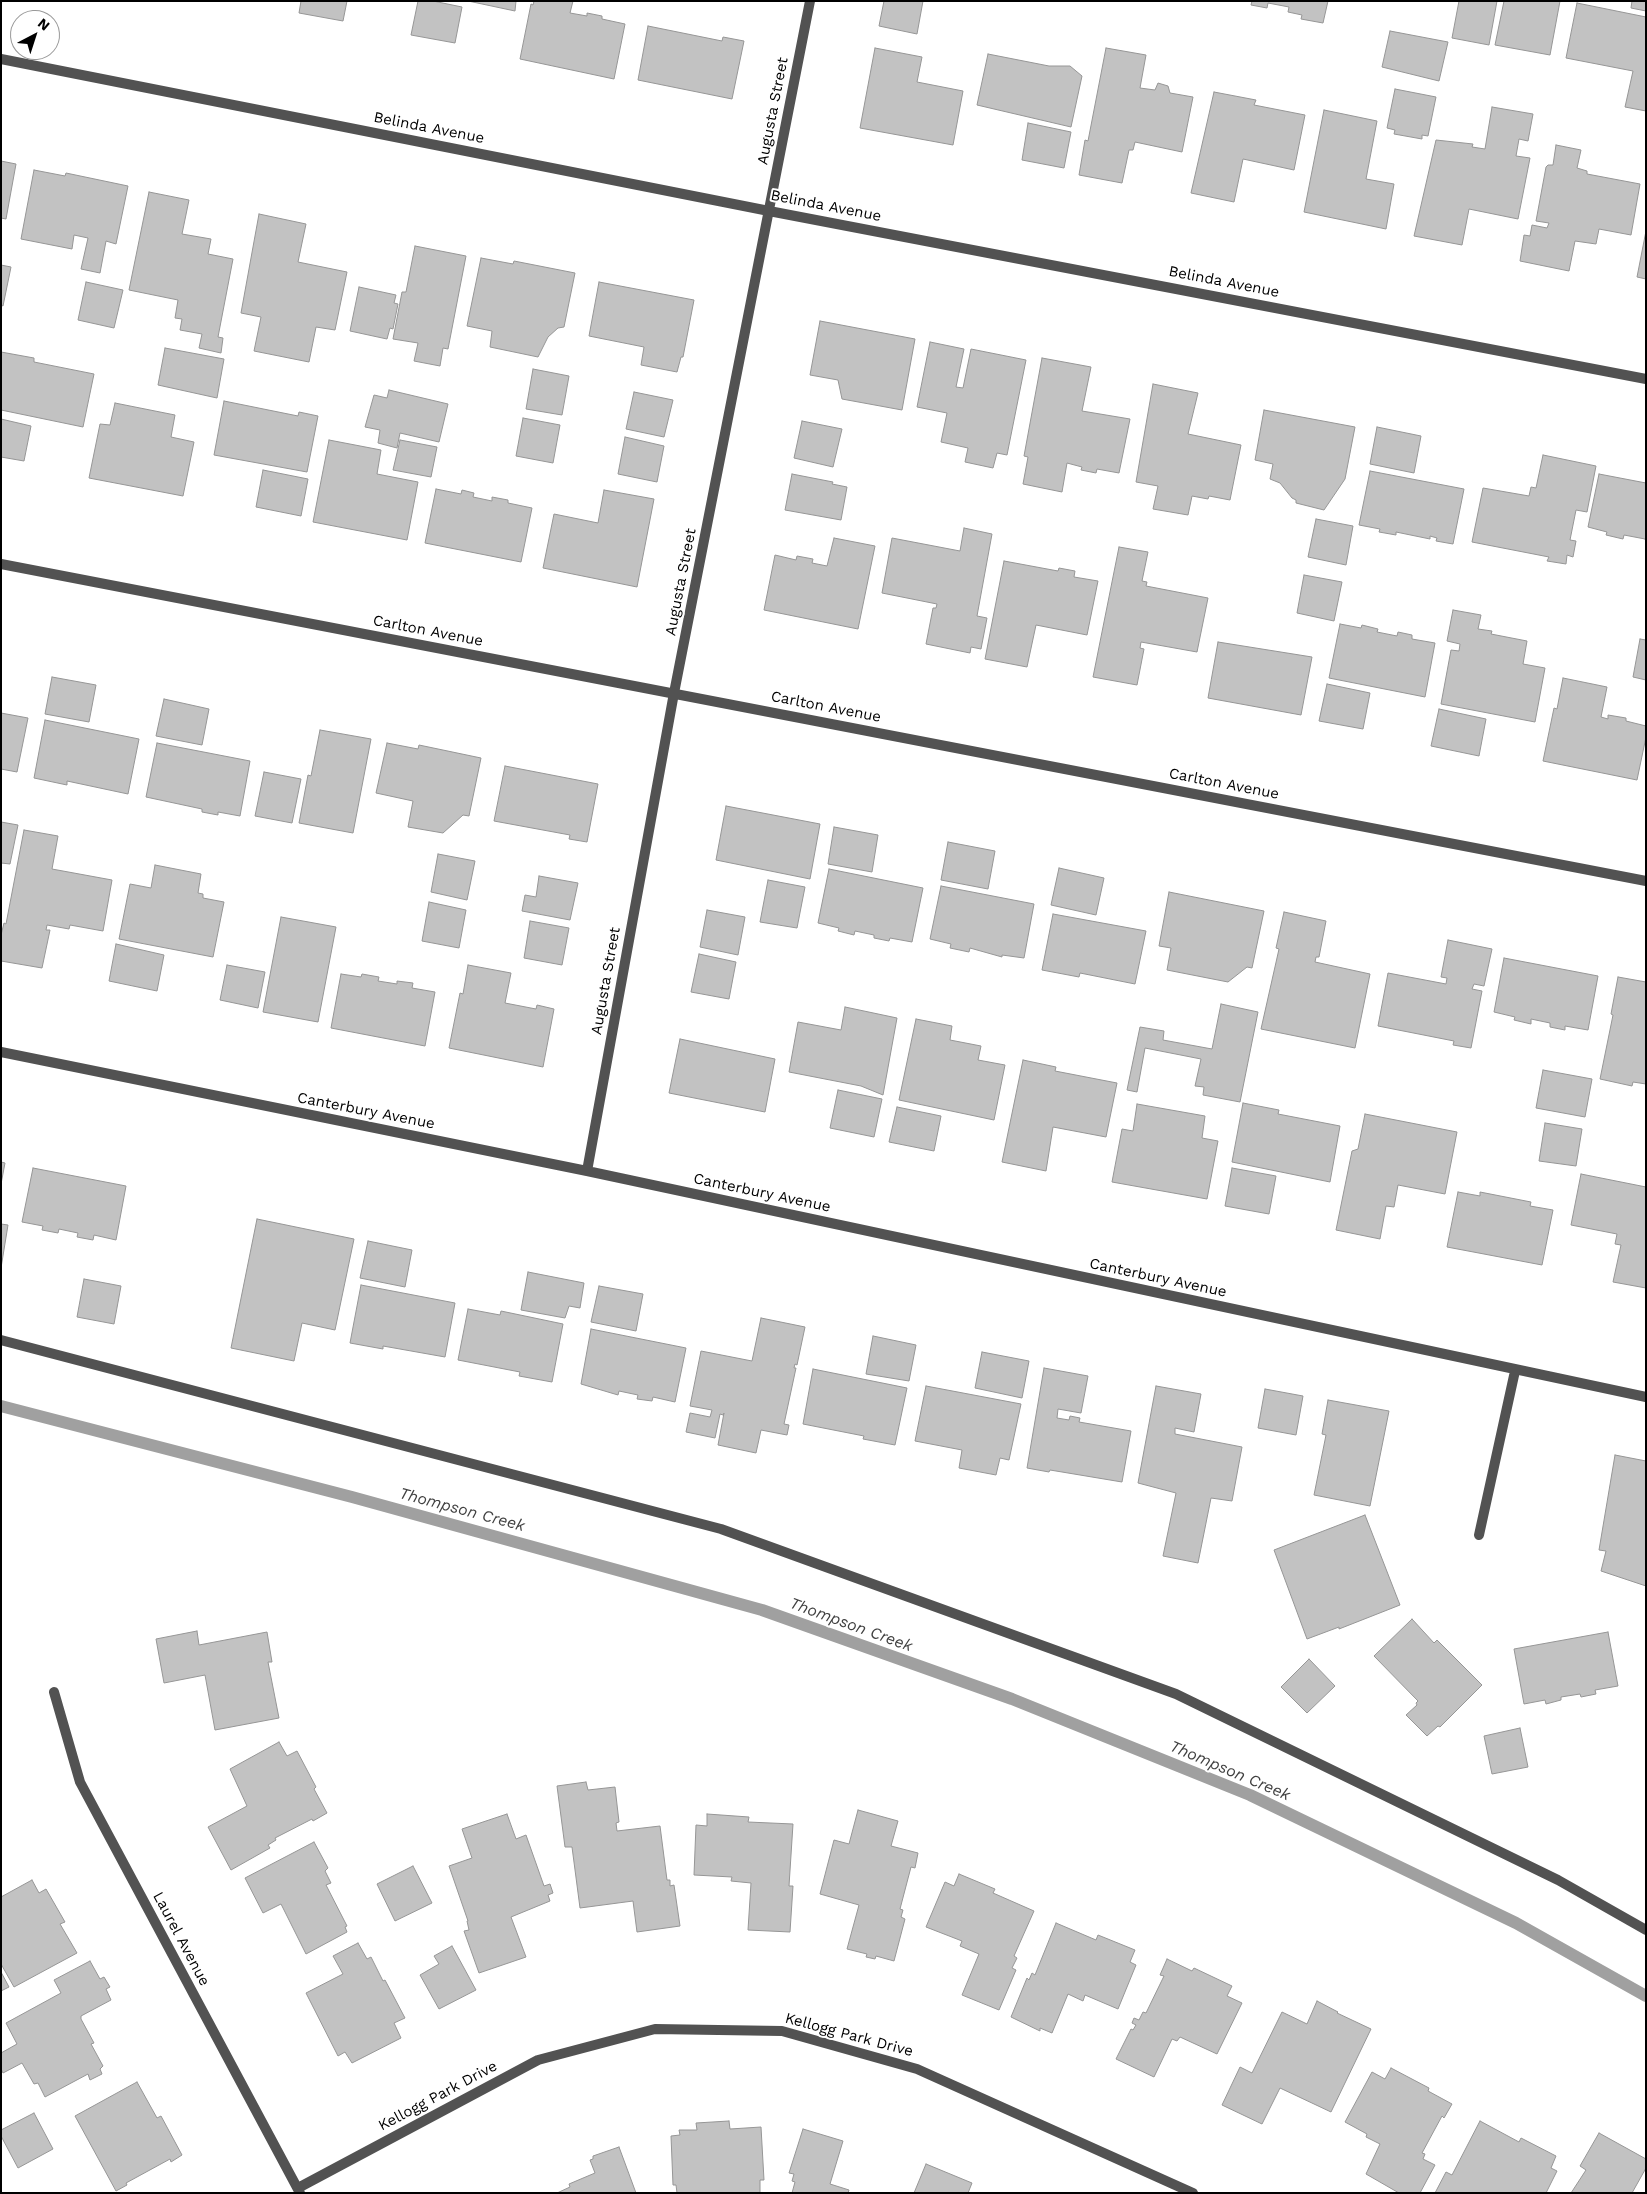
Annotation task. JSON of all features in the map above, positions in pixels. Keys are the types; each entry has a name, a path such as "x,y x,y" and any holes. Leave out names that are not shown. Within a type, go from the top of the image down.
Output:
{"street":[{"name":"Augusta Street","path":"587,1171 674,693 810,1"},
{"name":"Belinda Avenue","path":"1,59 769,211 1646,379"},
{"name":"Carlton Avenue","path":"1,564 1646,881"},
{"name":"Canterbury Avenue","path":"1,1052 587,1171 1646,1398"},
{"path":"1,1340 711,1526 740,1536 1176,1694 1558,1880 1646,1930"},
{"path":"1479,1535 1516,1371"},
{"name":"Laurel Avenue","path":"54,1692 80,1782 299,2190"},
{"name":"Kellogg Park Drive","path":"299,2190 538,2060 655,2029 782,2032 917,2069 1193,2193"}],"building":[{"path":"301,1 347,1 343,21 299,13"},
{"path":"418,1 433,1 462,7 455,43 411,35"},
{"path":"468,1 516,1 515,11"},
{"path":"534,1 573,1 570,13 587,16 587,13 602,16 602,19 625,24 614,79 520,59 531,4 533,5"},
{"path":"884,1 923,1 917,34 879,26"},
{"path":"1252,1 1328,1 1323,23 1301,19 1302,15 1288,12 1289,7 1268,3 1267,8 1251,5"},
{"path":"1459,1 1497,1 1489,45 1452,38"},
{"path":"1504,1 1560,1 1550,55 1495,45"},
{"path":"1632,1 1646,1 1646,11 1631,8"},
{"path":"1577,3 1646,17 1646,111 1625,107 1633,71 1566,58"},
{"path":"648,26 722,41 723,37 744,41 732,99 638,80"},
{"path":"1390,31 1448,42 1439,81 1382,67"},
{"path":"875,48 922,57 917,82 963,91 953,145 860,128"},
{"path":"1106,48 1146,55 1140,88 1155,90 1158,83 1168,86 1170,93 1193,97 1182,152 1135,142 1133,150 1129,150 1122,183 1079,175 1085,140 1088,141"},
{"path":"988,54 1049,66 1070,66 1082,76 1071,127 977,105"},
{"path":"1395,89 1436,97 1428,136 1422,135 1422,139 1394,134 1395,130 1387,128"},
{"path":"1214,92 1256,100 1254,105 1305,115 1294,170 1243,159 1234,202 1191,193"},
{"path":"1492,107 1533,114 1528,141 1519,139 1516,156 1530,158 1518,219 1469,209 1462,245 1414,236 1436,140 1473,144 1472,147 1485,149"},
{"path":"1324,110 1377,121 1366,179 1394,184 1386,229 1304,212"},
{"path":"1028,123 1071,132 1064,168 1022,160"},
{"path":"1556,145 1581,150 1577,168 1587,171 1587,174 1640,184 1631,235 1599,229 1596,244 1575,241 1569,271 1520,261 1524,235 1530,236 1532,225 1547,228 1549,223 1536,221 1546,167 1553,165"},
{"path":"1,161 16,164 6,219 1,218"},
{"path":"34,170 65,176 66,173 128,186 116,244 106,241 100,273 81,269 88,238 74,235 72,249 21,239"},
{"path":"149,192 189,200 182,234 211,239 208,254 233,259 218,337 223,338 221,353 199,348 202,334 180,330 182,319 175,318 178,300 129,290"},
{"path":"259,214 306,224 298,262 347,272 335,330 316,327 309,362 254,351 261,317 241,313"},
{"path":"1646,231 1646,279 1637,277"},
{"path":"415,246 466,256 448,349 443,348 440,366 414,361 418,343 393,339 402,292 406,292"},
{"path":"481,258 513,264 514,261 575,273 564,327 558,328 548,337 538,357 490,347 492,331 467,326"},
{"path":"1,265 11,267 3,306 1,305"},
{"path":"86,282 123,290 114,328 78,320"},
{"path":"599,282 694,300 683,357 681,357 677,372 641,365 644,347 589,336"},
{"path":"359,287 396,295 394,303 398,304 393,329 390,328 387,339 350,331"},
{"path":"820,321 915,339 902,410 842,399 838,380 810,375"},
{"path":"930,342 964,349 956,387 963,388 971,349 1026,360 1007,455 997,453 993,468 965,462 968,448 941,442 947,413 917,407"},
{"path":"165,348 224,359 217,398 158,385"},
{"path":"1,352 34,358 34,362 94,374 83,427 1,410"},
{"path":"1042,358 1091,367 1082,411 1130,419 1119,473 1097,469 1096,473 1081,470 1082,467 1067,463 1062,492 1023,484 1028,457 1024,456"},
{"path":"533,369 569,376 562,415 526,409"},
{"path":"1153,384 1198,393 1188,434 1241,445 1230,500 1209,496 1208,499 1192,496 1188,515 1153,509 1158,486 1136,482"},
{"path":"389,390 448,404 439,442 400,433 397,448 378,443 380,430 365,427 374,395 387,398"},
{"path":"634,392 673,400 664,437 626,429"},
{"path":"224,401 298,416 299,412 318,416 307,472 214,455"},
{"path":"115,403 175,415 171,437 194,442 183,496 89,478 100,424 110,425"},
{"path":"1264,410 1355,427 1345,479 1324,510 1296,503 1296,500 1292,498 1280,483 1270,479 1273,464 1255,460"},
{"path":"523,418 560,425 553,463 516,456"},
{"path":"1,419 31,426 24,461 1,457"},
{"path":"802,421 842,429 833,467 794,458"},
{"path":"1377,427 1421,436 1414,473 1370,464"},
{"path":"625,437 664,446 657,482 618,474"},
{"path":"329,440 381,450 377,474 418,482 407,540 313,522"},
{"path":"400,440 437,447 431,477 393,470"},
{"path":"1543,455 1596,466 1587,512 1576,510 1570,540 1576,541 1573,557 1567,555 1566,564 1547,561 1549,557 1472,542 1483,488 1529,496 1531,487 1536,488"},
{"path":"263,470 308,479 301,516 256,507"},
{"path":"1370,471 1464,489 1453,544 1436,541 1437,538 1430,536 1430,539 1396,532 1396,535 1379,532 1380,529 1359,525"},
{"path":"792,474 833,482 832,484 847,487 841,520 785,510"},
{"path":"1599,474 1646,483 1646,542 1645,539 1624,535 1623,539 1606,535 1607,532 1588,527"},
{"path":"436,489 461,494 462,490 474,493 473,497 492,501 492,497 508,500 508,503 532,508 521,562 425,543"},
{"path":"604,490 654,499 637,587 543,568 554,514 598,523"},
{"path":"1316,519 1353,526 1346,565 1308,557"},
{"path":"964,528 992,534 977,616 987,618 981,649 971,647 970,653 926,644 933,608 936,608 937,604 882,593 892,538 960,551"},
{"path":"834,538 875,546 858,629 764,610 775,555 796,560 797,556 813,559 812,563 827,566"},
{"path":"1119,547 1148,552 1142,581 1147,582 1146,586 1208,598 1197,652 1141,642 1140,648 1144,649 1137,685 1093,677"},
{"path":"1004,561 1058,571 1059,568 1075,571 1074,577 1098,581 1087,635 1036,625 1027,667 985,659"},
{"path":"1304,575 1342,582 1334,621 1297,613"},
{"path":"1453,610 1481,615 1478,629 1492,631 1491,634 1527,641 1523,664 1545,668 1535,722 1441,704 1451,650 1459,651 1460,644 1447,641"},
{"path":"1340,624 1361,628 1362,625 1378,629 1377,632 1397,636 1398,632 1412,635 1412,639 1435,643 1425,697 1329,678"},
{"path":"1640,639 1646,640 1646,680 1633,677"},
{"path":"1218,642 1312,657 1301,715 1208,698"},
{"path":"52,677 96,685 89,722 45,714"},
{"path":"1563,678 1607,687 1601,717 1608,719 1608,715 1626,718 1626,721 1646,726 1646,737 1637,780 1543,761 1554,708 1557,709"},
{"path":"1327,684 1370,693 1363,729 1319,721"},
{"path":"164,699 209,709 202,745 156,736"},
{"path":"1439,709 1486,719 1479,756 1431,746"},
{"path":"1,713 28,718 17,772 1,769"},
{"path":"45,720 139,739 128,794 67,781 67,785 34,778"},
{"path":"320,730 371,739 353,833 299,823 308,775 311,776"},
{"path":"157,743 250,761 240,816 218,812 218,815 202,812 202,809 146,797"},
{"path":"387,743 418,749 419,745 481,758 469,816 463,815 443,833 408,827 413,801 376,793"},
{"path":"505,766 598,784 587,842 569,839 570,835 494,821"},
{"path":"264,772 301,779 292,823 255,816"},
{"path":"726,806 820,824 810,879 716,860"},
{"path":"1,822 18,825 10,864 1,863"},
{"path":"834,827 878,835 872,872 828,864"},
{"path":"24,830 58,836 52,869 112,880 103,931 70,925 69,929 47,925 46,930 50,930 42,968 1,961 1,935 4,923 6,924"},
{"path":"948,842 995,851 988,889 941,880"},
{"path":"438,854 475,861 467,900 431,892"},
{"path":"155,865 201,874 198,893 203,894 203,898 224,902 213,957 119,939 130,884 151,888"},
{"path":"1059,868 1104,878 1096,915 1051,905"},
{"path":"829,869 923,888 912,942 890,938 889,941 874,938 874,935 855,931 854,935 838,931 839,928 818,923"},
{"path":"539,876 578,883 570,920 522,911 525,895 536,897"},
{"path":"768,880 805,887 797,928 760,922"},
{"path":"941,886 1034,904 1024,958 1002,955 1002,957 970,948 969,952 950,948 951,944 930,939"},
{"path":"1169,892 1264,911 1252,968 1247,967 1228,982 1167,970 1171,948 1159,946"},
{"path":"429,902 466,910 459,948 422,941"},
{"path":"707,910 745,917 738,955 700,947"},
{"path":"1284,912 1326,921 1319,957 1316,957 1315,962 1370,974 1355,1048 1261,1029 1279,949 1276,948"},
{"path":"1053,914 1146,931 1135,984 1080,973 1079,977 1042,970"},
{"path":"281,917 336,927 318,1022 263,1012"},
{"path":"530,921 569,928 562,965 524,958"},
{"path":"1448,940 1492,949 1484,986 1474,984 1472,989 1482,991 1471,1048 1453,1045 1454,1041 1378,1026 1388,973 1446,984 1447,978 1441,977"},
{"path":"116,944 164,955 157,991 109,981"},
{"path":"699,954 736,962 729,999 691,992"},
{"path":"1504,958 1598,976 1588,1030 1565,1026 1565,1030 1550,1027 1550,1023 1531,1019 1531,1024 1514,1020 1515,1017 1494,1012"},
{"path":"227,965 265,972 258,1008 220,1000"},
{"path":"468,965 511,973 505,1003 536,1009 537,1005 554,1009 543,1067 449,1048 460,993 463,994"},
{"path":"341,974 361,977 362,974 379,977 378,981 397,984 397,981 413,983 412,988 435,992 425,1046 331,1028"},
{"path":"1618,977 1646,982 1646,1084 1633,1082 1632,1086 1600,1079 1613,1015 1611,1014"},
{"path":"1221,1004 1258,1012 1240,1102 1203,1095 1204,1087 1195,1086 1201,1059 1145,1048 1137,1092 1127,1090 1140,1027 1164,1031 1163,1040 1212,1049"},
{"path":"845,1007 897,1018 883,1095 861,1086 789,1072 798,1022 841,1030"},
{"path":"916,1019 952,1026 950,1040 981,1046 978,1060 1005,1065 994,1120 899,1100"},
{"path":"680,1039 775,1059 765,1112 669,1093"},
{"path":"1023,1060 1056,1067 1055,1071 1117,1083 1106,1137 1053,1127 1046,1171 1002,1162"},
{"path":"1543,1070 1592,1079 1585,1117 1536,1108"},
{"path":"838,1090 882,1099 874,1137 830,1128"},
{"path":"1243,1103 1279,1110 1278,1114 1340,1126 1330,1182 1232,1162"},
{"path":"1137,1104 1205,1116 1202,1138 1218,1141 1207,1199 1112,1182 1122,1129 1133,1131"},
{"path":"897,1107 941,1116 934,1151 889,1142"},
{"path":"1365,1114 1457,1132 1445,1194 1398,1185 1394,1207 1386,1206 1380,1239 1336,1230 1352,1151 1358,1149"},
{"path":"1545,1123 1582,1129 1576,1166 1539,1161"},
{"path":"1,1162 5,1163 1,1184"},
{"path":"33,1168 126,1186 116,1240 94,1235 93,1240 77,1237 78,1233 59,1229 58,1233 42,1230 43,1226 22,1222"},
{"path":"1232,1168 1276,1176 1269,1214 1225,1206"},
{"path":"1581,1174 1646,1187 1646,1288 1613,1282 1621,1245 1615,1244 1617,1234 1571,1225"},
{"path":"1458,1192 1480,1196 1480,1192 1531,1202 1530,1206 1553,1210 1542,1265 1447,1247"},
{"path":"257,1219 354,1239 335,1330 302,1323 294,1361 231,1348"},
{"path":"1,1224 8,1225 1,1268"},
{"path":"368,1241 412,1250 405,1287 360,1278"},
{"path":"528,1272 584,1283 580,1308 569,1306 565,1318 521,1310"},
{"path":"84,1279 121,1286 114,1324 77,1317"},
{"path":"361,1285 455,1303 445,1357 383,1346 383,1349 350,1343"},
{"path":"599,1286 643,1294 636,1331 591,1322"},
{"path":"468,1309 500,1315 501,1311 563,1324 552,1382 519,1376 520,1372 458,1360"},
{"path":"761,1318 805,1327 797,1365 795,1364 794,1368 796,1368 784,1424 789,1425 787,1435 761,1430 756,1453 718,1445 724,1413 723,1415 720,1414 715,1438 686,1432 690,1413 710,1417 712,1410 690,1406 701,1351 752,1361"},
{"path":"591,1329 686,1348 675,1402 653,1397 652,1401 637,1399 638,1395 619,1391 618,1395 581,1384"},
{"path":"873,1336 916,1345 909,1381 866,1374"},
{"path":"982,1352 1029,1361 1022,1398 975,1388"},
{"path":"1044,1368 1088,1376 1081,1413 1058,1409 1057,1418 1069,1420 1070,1416 1080,1418 1079,1422 1131,1431 1122,1482 1027,1468"},
{"path":"813,1369 907,1388 895,1445 863,1439 864,1436 803,1424"},
{"path":"926,1386 1021,1404 1009,1460 1000,1458 996,1475 959,1468 962,1450 915,1441"},
{"path":"1156,1386 1201,1394 1194,1432 1175,1428 1175,1434 1242,1447 1232,1501 1211,1498 1198,1563 1163,1556 1176,1493 1138,1483"},
{"path":"1265,1389 1303,1396 1296,1435 1258,1428"},
{"path":"1328,1400 1389,1411 1370,1506 1314,1495 1326,1435 1322,1434"},
{"path":"1615,1455 1646,1461 1646,1586 1601,1571 1606,1551 1599,1550"},
{"path":"1365,1515 1400,1605 1339,1629 1339,1627 1307,1639 1274,1550"},
{"path":"1412,1619 1434,1643 1437,1640 1482,1685 1440,1727 1438,1726 1427,1736 1406,1715 1417,1705 1418,1701 1374,1656"},
{"path":"197,1631 199,1645 267,1632 272,1662 268,1662 279,1718 215,1730 205,1675 164,1683 156,1639"},
{"path":"1608,1632 1618,1686 1595,1690 1596,1694 1581,1697 1580,1694 1561,1697 1561,1700 1546,1704 1545,1700 1524,1704 1514,1649"},
{"path":"1309,1659 1335,1686 1307,1713 1281,1687"},
{"path":"1520,1728 1528,1767 1492,1774 1484,1736"},
{"path":"279,1742 287,1756 297,1751 327,1813 275,1838 276,1840 268,1845 270,1848 231,1870 208,1827 247,1806 230,1769"},
{"path":"586,1782 588,1790 615,1787 619,1822 616,1823 617,1831 660,1826 667,1880 670,1880 670,1886 674,1885 680,1926 637,1932 633,1901 580,1908 572,1847 565,1847 557,1786"},
{"path":"858,1810 898,1821 891,1846 918,1853 915,1868 911,1867 900,1909 903,1910 901,1917 905,1919 894,1961 876,1956 875,1959 866,1957 867,1954 847,1949 859,1905 820,1894 834,1840 849,1844"},
{"path":"507,1814 516,1839 526,1835 544,1886 550,1884 553,1893 548,1895 550,1901 511,1917 526,1957 479,1973 464,1931 469,1930 468,1921 449,1866 472,1858 462,1829"},
{"path":"707,1814 749,1817 748,1822 793,1824 789,1886 793,1886 790,1932 748,1930 751,1883 731,1881 732,1877 694,1875 696,1825 707,1826"},
{"path":"314,1842 328,1868 325,1871 331,1883 326,1885 347,1926 345,1927 347,1932 306,1954 281,1904 263,1913 245,1878"},
{"path":"413,1866 432,1903 395,1921 377,1884"},
{"path":"959,1874 995,1889 993,1893 1034,1911 1014,1956 1017,1958 1012,1968 1016,1970 999,2010 962,1995 979,1954 960,1946 962,1941 926,1927 945,1882 954,1886"},
{"path":"32,1880 39,1893 46,1889 65,1922 60,1924 77,1953 14,1987 1,1964 1,1897"},
{"path":"1056,1923 1096,1940 1098,1935 1135,1950 1130,1962 1136,1965 1118,2009 1085,1995 1083,2001 1068,1994 1052,2033 1040,2028 1040,2031 1011,2017 1027,1978 1029,1980 1032,1973 1035,1975"},
{"path":"358,1943 367,1959 371,1957 405,2018 394,2023 401,2038 352,2063 345,2052 338,2056 306,1993 343,1974 333,1956"},
{"path":"452,1946 476,1990 439,2009 420,1975 439,1964 434,1956"},
{"path":"1167,1959 1192,1971 1194,1968 1232,1986 1227,1996 1242,2003 1217,2054 1180,2037 1177,2041 1172,2039 1154,2077 1116,2059 1131,2029 1133,2030 1136,2025 1132,2023 1134,2018 1139,2020 1143,2012 1146,2013 1164,1976 1160,1975"},
{"path":"90,1961 100,1979 104,1977 110,1987 106,1989 111,2000 81,2016 94,2043 91,2044 103,2066 100,2069 102,2074 90,2080 88,2074 45,2097 38,2083 34,2084 22,2063 3,2073 1,2069 1,2053 17,2044 6,2023 61,1993 54,1980"},
{"path":"1,1972 9,1987 1,1991"},
{"path":"1317,2001 1371,2029 1331,2112 1280,2088 1262,2124 1222,2105 1240,2067 1252,2073 1282,2012 1307,2024"},
{"path":"1391,2068 1429,2088 1428,2091 1452,2104 1444,2118 1442,2116 1422,2153 1425,2154 1423,2159 1435,2165 1420,2193 1399,2193 1366,2174 1380,2144 1366,2137 1367,2134 1345,2122 1372,2072 1385,2079"},
{"path":"137,2082 157,2118 161,2116 182,2155 171,2162 170,2159 126,2183 127,2185 116,2191 75,2116"},
{"path":"34,2113 53,2149 18,2168 1,2136 1,2130"},
{"path":"729,2121 730,2129 761,2127 764,2180 760,2180 760,2193 677,2193 676,2185 673,2185 671,2136 680,2135 679,2130 697,2130 696,2123"},
{"path":"1480,2121 1519,2142 1521,2138 1556,2156 1551,2168 1557,2171 1546,2193 1435,2193 1446,2172 1452,2175"},
{"path":"803,2129 843,2141 830,2184 849,2190 848,2193 792,2193 795,2182 792,2181 794,2174 789,2173"},
{"path":"1599,2133 1646,2159 1646,2168 1632,2193 1571,2193 1586,2170 1580,2166"},
{"path":"619,2147 636,2193 557,2193 570,2187 569,2184 595,2173 590,2160 593,2159 593,2156"},
{"path":"926,2164 972,2183 968,2193 914,2193"}],"waterway":[{"name":"Thompson Creek","path":"1,1406 352,1497 762,1610 1012,1699 1250,1795 1516,1923 1646,1996"}]}
